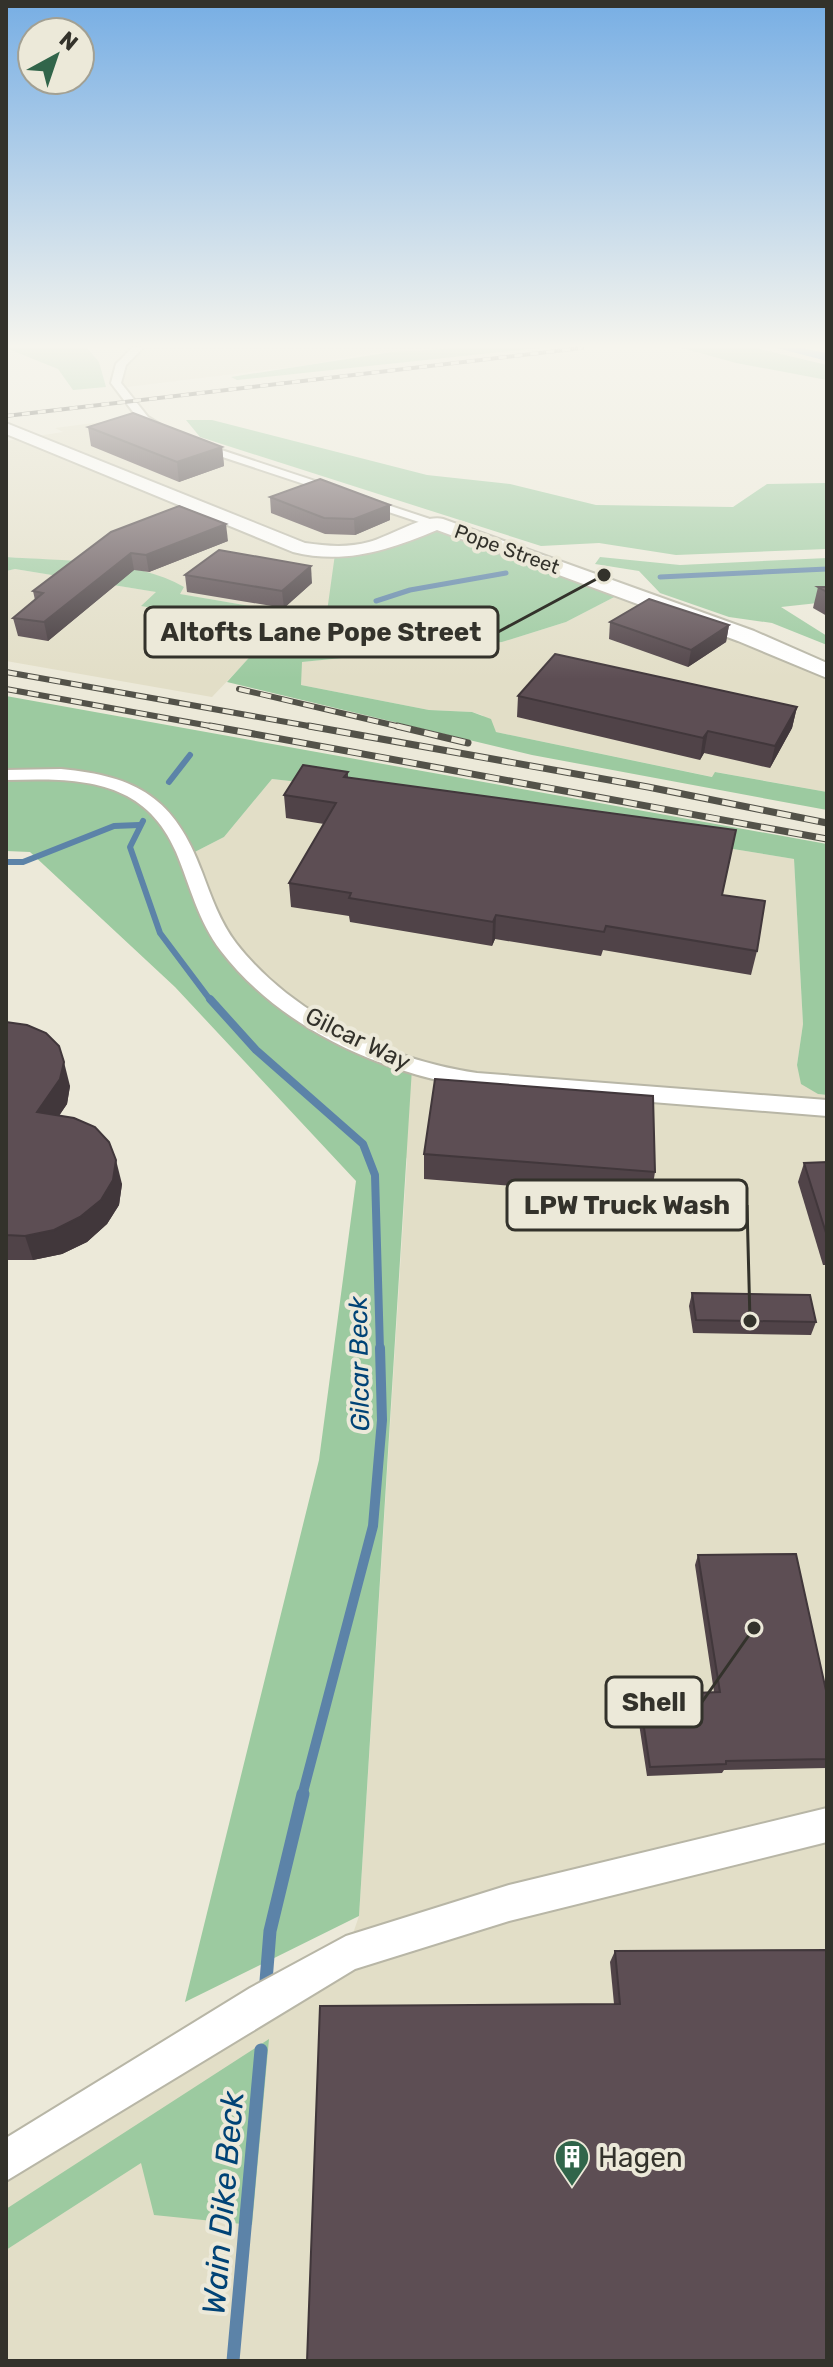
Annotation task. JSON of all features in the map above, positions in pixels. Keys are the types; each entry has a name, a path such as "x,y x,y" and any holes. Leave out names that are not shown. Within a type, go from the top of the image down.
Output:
{"street":[{"name":"Pope Street","path":"81,458 300,548 335,554 371,550 436,523 746,636 827,671"},
{"path":"237,458 436,523"},
{"name":"Gilcar Way","path":"6,775 51,774 93,778 134,791 149,800 171,820 213,919 225,943 244,966 301,1012 383,1056 442,1075 482,1081 827,1108"},
{"path":"6,2161 263,2001 346,1954 509,1903 827,1825"}],"shaded area":[{"path":"6,458 246,458 436,523 326,619 179,594 184,587 80,562 6,557"},
{"path":"15,569 157,592 142,606 276,630 212,697 6,661 6,571"},
{"path":"624,592 827,671 827,792 716,772 713,777 496,732 482,715 472,712 429,710 301,685 301,662 502,642 566,622"},
{"path":"272,779 370,790 794,859 803,1024 797,1065 818,1094 827,1095 827,2361 6,2361 6,2161 346,1954 359,1916 407,1159 342,1035 244,966 187,856 224,837"}],"green space":[{"path":"267,458 362,458 427,475 510,484 596,505 733,507 767,484 827,483 827,549 676,555 599,543 541,546"},
{"path":"436,523 624,592 566,622 502,642 302,662 301,685 429,710 472,712 491,719 496,732 712,777 715,772 827,792 827,810 532,755 227,682 275,629 141,606 156,592 15,569 6,571 6,557 121,566 165,578 184,587 180,594 326,619 335,554"},
{"path":"600,557 680,565 827,558 827,602 781,607 827,636 827,645 772,623 729,617 660,593 639,571 595,564"},
{"path":"6,696 827,844 827,1095 818,1094 801,1084 797,1065 803,1024 794,859 370,790 272,779 224,837 187,856 225,943 301,1012 412,1068 359,1916 185,2002 319,1460 356,1181 175,987 30,852 6,851"},
{"path":"269,2039 252,2225 154,2215 141,2163 6,2250 6,2209"}],"building":[{"path":"320,479 390,505 354,519 324,518 270,497"},
{"path":"179,506 226,524 146,555 131,553 44,622 13,618 43,593 33,591 111,532"},
{"path":"219,550 311,566 282,591 185,575"},
{"path":"649,599 729,625 691,650 610,622"},
{"path":"555,654 797,707 775,746 708,731 703,738 518,696"},
{"path":"303,765 348,772 344,777 736,830 722,895 765,901 757,951 606,926 604,932 496,915 493,922 349,898 351,893 289,883 336,803 284,795"},
{"path":"6,1022 27,1025 46,1033 59,1046 64,1062 60,1079 37,1112 74,1118 95,1127 109,1142 116,1160 113,1180 101,1200 80,1217 54,1230 25,1236 6,1235"},
{"path":"435,1079 653,1096 655,1172 424,1154"},
{"path":"827,1162 827,1236 804,1163"},
{"path":"692,1293 810,1295 816,1322 696,1320"},
{"path":"796,1554 827,1695 827,1759 726,1761 726,1764 650,1767 639,1695 720,1692 698,1555"},
{"name":"Hagen","path":"827,1950 827,2361 307,2361 320,2006 620,2004 615,1951"}],"waterway":[{"path":"660,577 827,569"},
{"path":"376,601 410,590 506,573"},
{"path":"169,782 190,755"},
{"name":"Gilcar Beck","path":"143,821 130,847 160,933 211,1001"},
{"path":"6,862 23,862 114,826 139,825"},
{"name":"Gilcar Beck","path":"210,999 256,1050 363,1144 375,1175 380,1350"},
{"name":"Gilcar Beck","path":"302,1796 373,1526 382,1420 380,1348"},
{"name":"Gilcar Beck","path":"266,1981 270,1931 303,1794"},
{"name":"Wain Dike Beck","path":"233,2361 261,2050"}],"railway":[{"path":"6,672 320,728"},
{"path":"6,689 213,726"},
{"path":"239,689 405,728"},
{"path":"213,726 221,728"},
{"path":"213,726 827,839"},
{"path":"309,726 648,787 827,823"},
{"path":"397,726 468,743"}],"place":[{"name":"Altofts Lane Pope Street","path":"604,575"},
{"name":"LPW Truck Wash","path":"750,1321"},
{"name":"Shell","path":"754,1628"},
{"name":"Hagen","path":"572,2188"}]}
